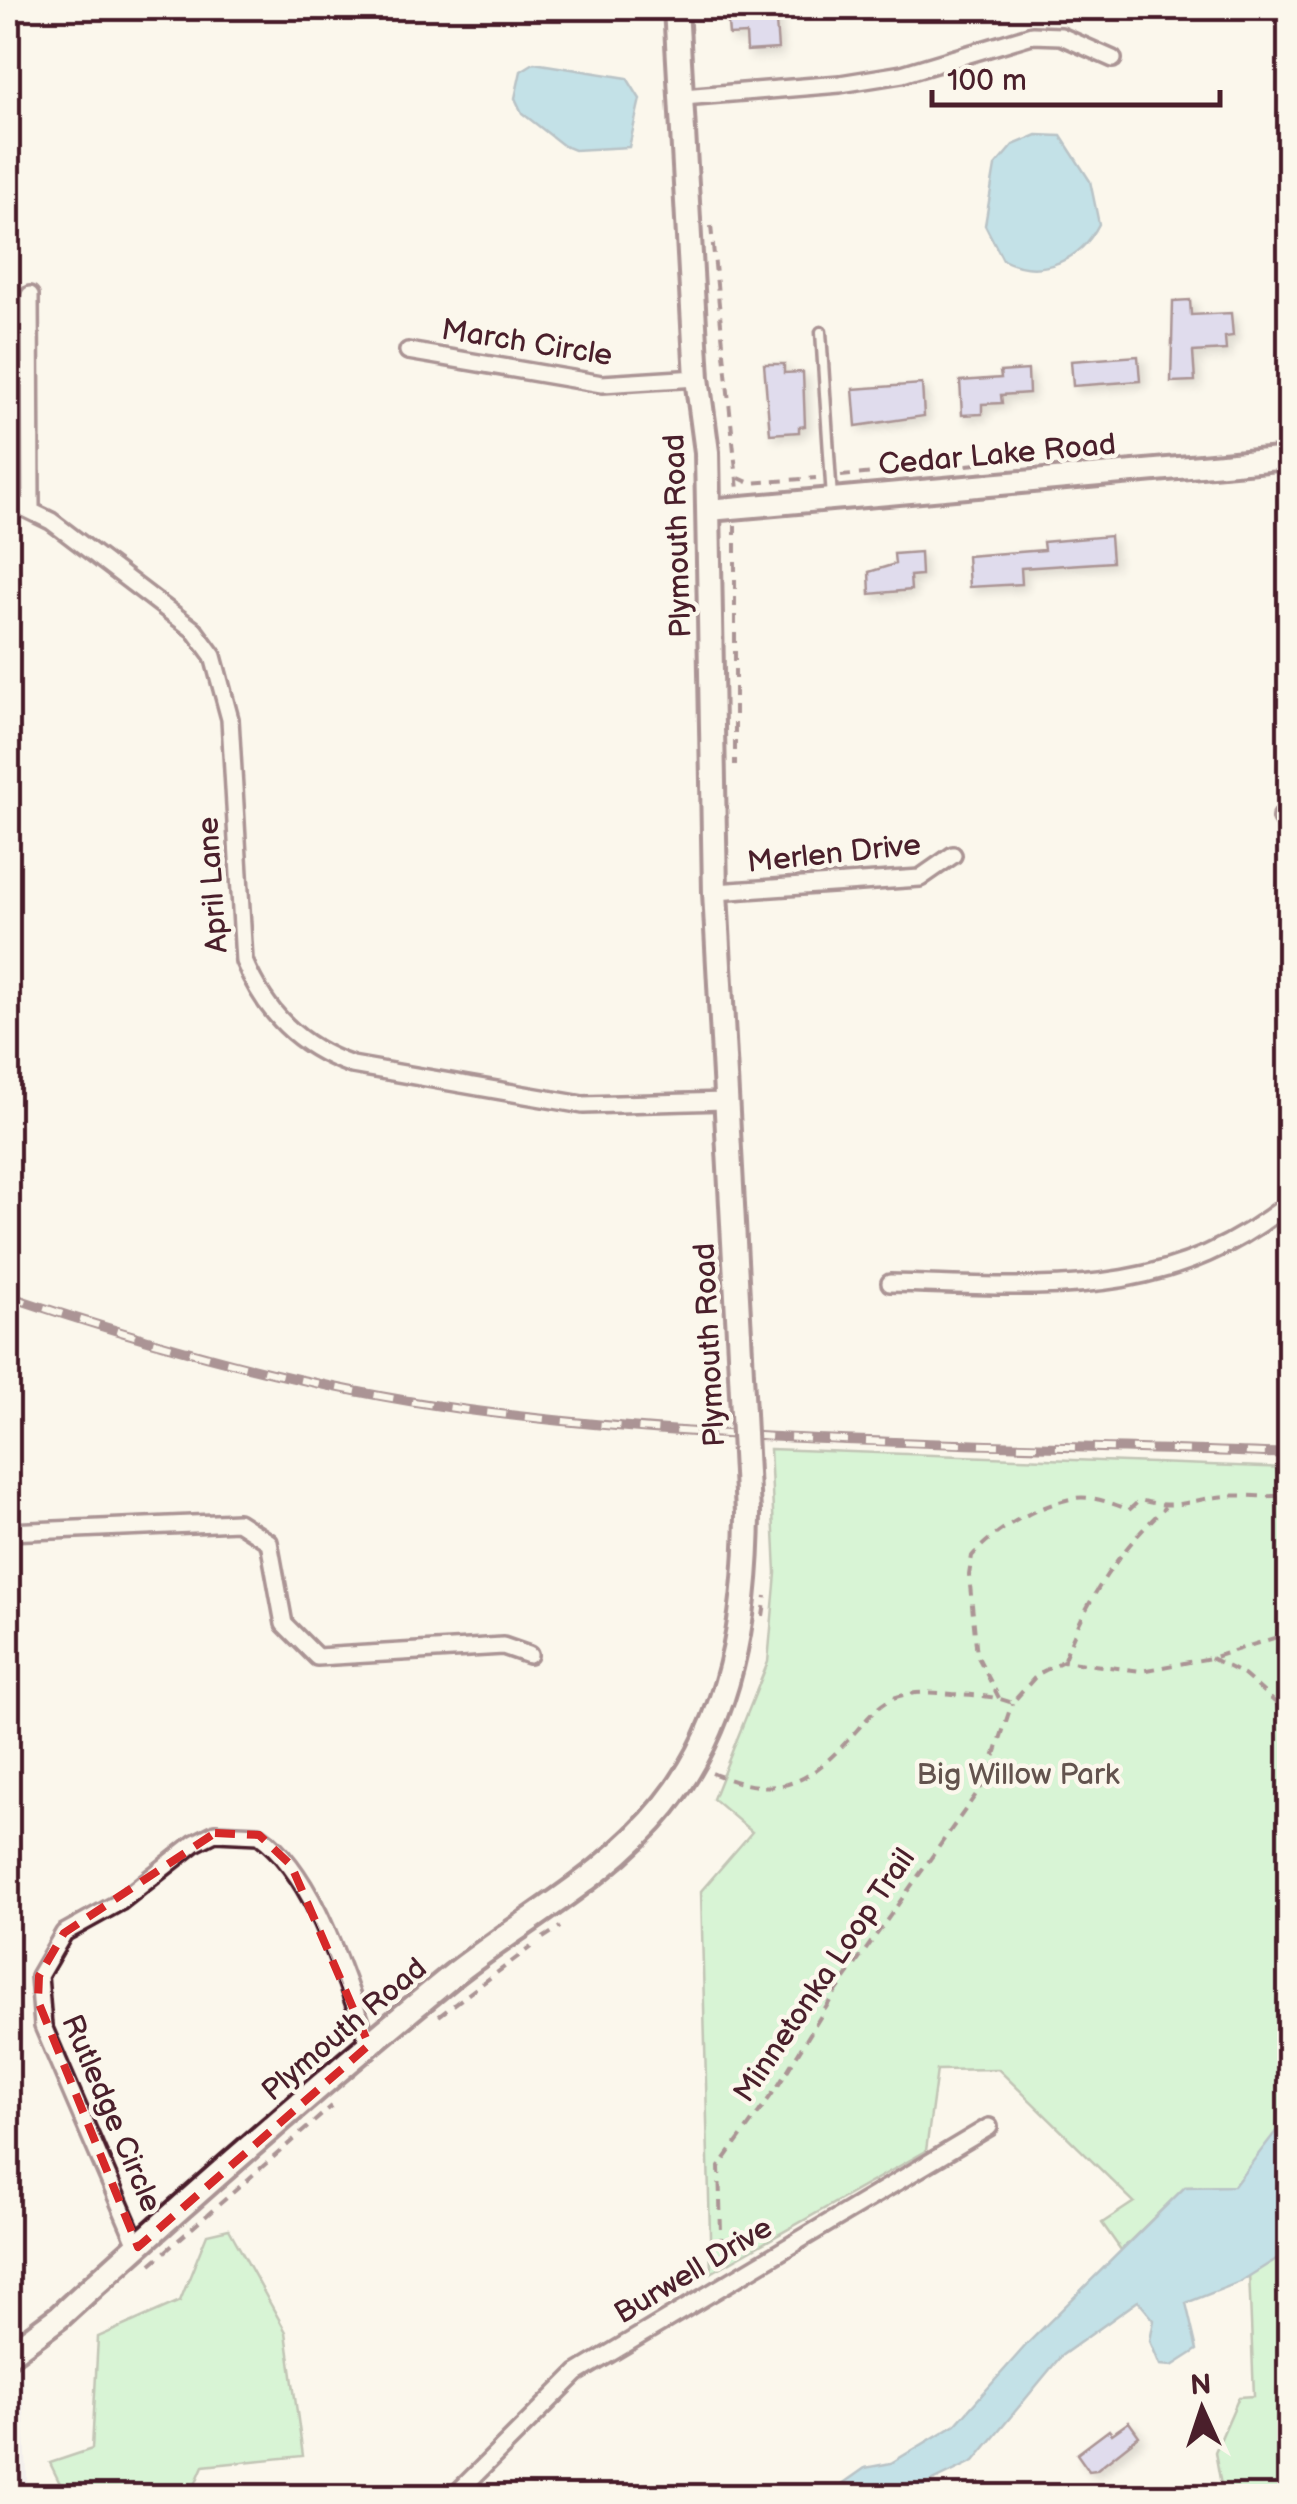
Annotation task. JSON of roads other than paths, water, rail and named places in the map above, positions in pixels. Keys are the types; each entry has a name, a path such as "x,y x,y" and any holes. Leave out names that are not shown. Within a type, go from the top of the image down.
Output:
{"main road":[{"name":"Plymouth Road","path":"8,2355 368,2045 457,1972 621,1851 666,1804 716,1715 735,1663 748,1590 748,1513 715,892 709,510 697,378 676,8"}],"street":[{"path":"683,97 840,84 902,74 1032,35 1061,36 1113,59"},
{"path":"1290,168 1290,205"},
{"path":"30,295 31,509"},
{"name":"March Circle","path":"408,351 602,384 697,378"},
{"name":"Cedar Lake Road","path":"709,510 1290,458"},
{"name":"April Lane","path":"8,500 31,509 194,630 212,656 230,718 244,961 256,990 297,1038 322,1054 352,1065 546,1101 621,1107 724,1100"},
{"path":"1281,818 1290,803"},
{"name":"Merlen Drive","path":"715,892 920,878 938,870 954,855"},
{"path":"890,1283 1046,1286 1161,1272 1209,1257 1254,1231 1290,1202"},
{"path":"8,1532 238,1522 270,1542 284,1624 317,1657 502,1646 530,1655"},
{"name":"Rutledge Circle","path":"138,2247 43,2026 39,1976 64,1933 120,1902 195,1843 215,1834 259,1834 291,1864 337,1958 368,2045"},
{"name":"Burwell Drive","path":"454,2496 577,2373 722,2282 989,2128"}],"lane":[{"path":"821,332 832,499"}],"water":[{"path":"534,63 627,78 640,99 629,147 574,150 522,113 515,98 521,71"},
{"path":"1037,135 1061,136 1090,181 1099,224 1071,256 1058,263 1032,267 1003,260 985,225 995,166 1013,145"},
{"path":"1289,2094 1289,2251 1240,2282 1186,2303 1197,2350 1172,2366 1160,2365 1150,2341 1154,2320 1138,2301 1061,2356 974,2461 902,2496 825,2496 865,2468 891,2463 956,2424 1028,2343 1185,2187 1234,2186 1277,2130"}],"railway":[{"path":"8,1296 288,1377 461,1409 770,1437 1290,1454"}],"park label":[{"name":"Big Willow Park","path":"1018,1774"}]}
